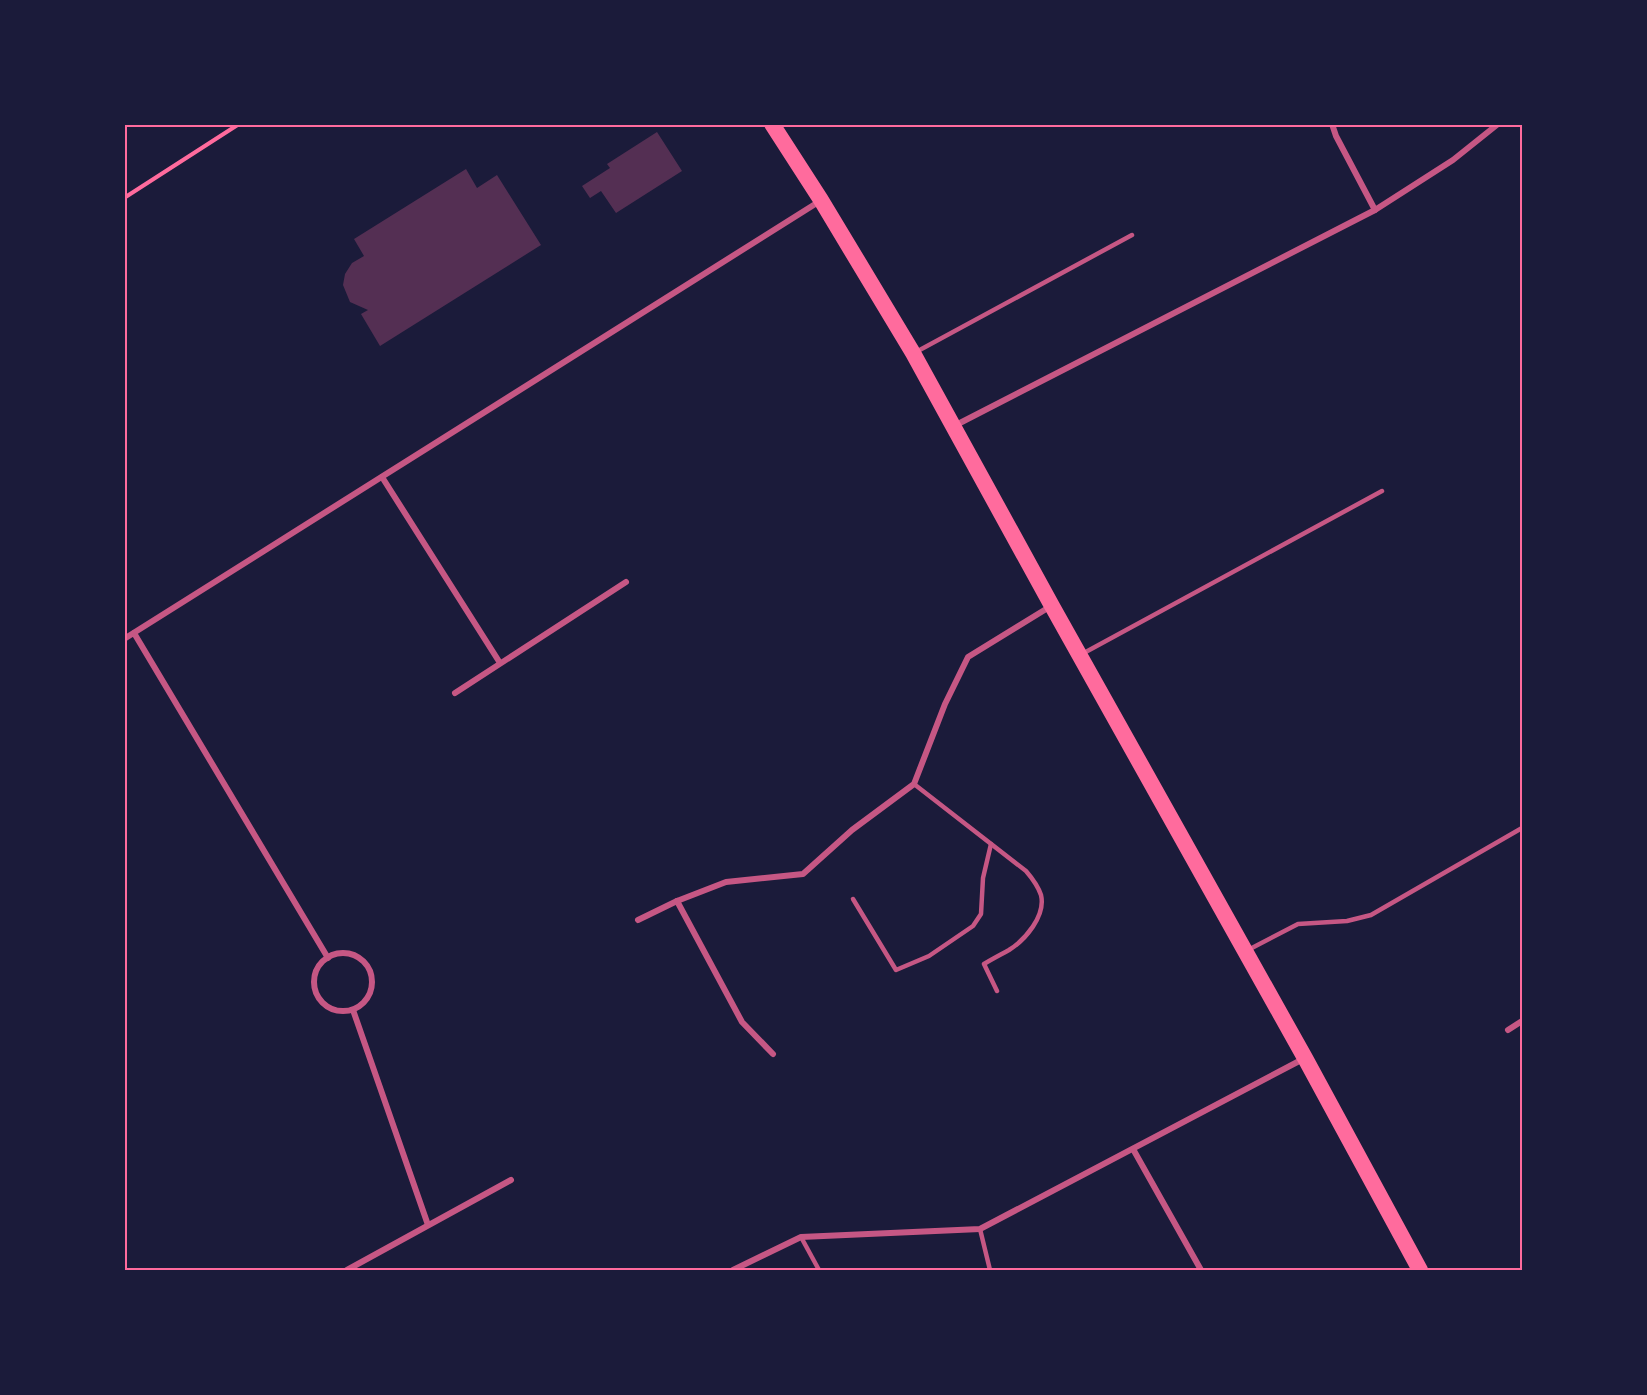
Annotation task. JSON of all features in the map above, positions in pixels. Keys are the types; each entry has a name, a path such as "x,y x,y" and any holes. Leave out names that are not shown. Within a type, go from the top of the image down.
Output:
{"highway":[{"path":"771,124 821,200 913,353 952,427 1305,1058 1420,1270"}],"street":[{"path":"1332,124 1336,136 1376,210"},
{"path":"952,427 1376,210 1453,160 1498,124"},
{"path":"124,639 821,200"},
{"path":"382,477 500,663"},
{"path":"455,693 626,582"},
{"path":"638,920 677,901 726,882 803,874 852,830 915,784 945,704 969,657 1052,606"},
{"path":"134,633 328,958"},
{"path":"677,901 742,1022 773,1054"},
{"path":"341,953 360,958 367,965 371,974 370,994 353,1010 338,1011 329,1008 316,994 314,976 318,968 328,958 341,953"},
{"path":"353,1010 428,1225"},
{"path":"1508,1030 1522,1021"},
{"path":"733,1270 801,1237 980,1229 1305,1058"},
{"path":"1133,1149 1201,1270"},
{"path":"347,1270 511,1180"}],"lane":[{"path":"913,353 1132,235"},
{"path":"1079,655 1382,491"},
{"path":"915,784 1026,871 1037,885 1042,897 1041,910 1035,924 1021,941 984,964 997,991"},
{"path":"1245,952 1298,924 1347,921 1371,915 1522,828"},
{"path":"854,899 896,970 929,956 973,926 981,914 983,878 991,844"},
{"path":"980,1229 990,1270"},
{"path":"801,1237 819,1270"}],"path":[{"path":"124,198 239,124"}],"building":[{"path":"657,132 682,171 616,213 601,191 590,198 582,186 610,168 607,164"},
{"path":"466,169 477,188 497,175 541,245 380,346 361,314 368,310 350,302 343,285 345,274 352,263 364,256 354,239"}]}
